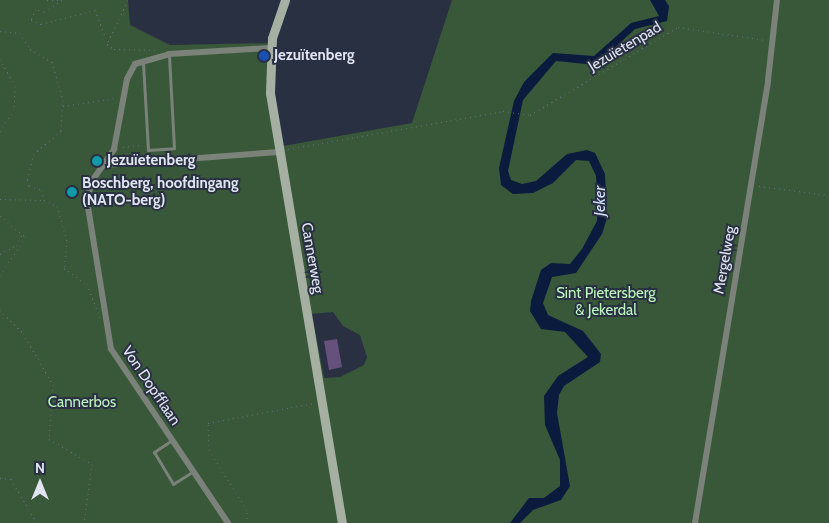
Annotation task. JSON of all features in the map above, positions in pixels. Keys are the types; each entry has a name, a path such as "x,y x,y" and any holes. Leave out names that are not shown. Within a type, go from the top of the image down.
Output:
{"main road":[{"name":"Cannerweg","path":"285,0 270,48 268,80 342,523"}],"street":[{"name":"Mergelweg","path":"695,523 751,185 773,41 777,0"},
{"path":"142,60 168,54 270,48"},
{"name":"Von Dopfflaan","path":"142,60 130,69 120,129 106,165 92,181 87,201 105,318 114,354 228,523"},
{"path":"106,165 279,152"}],"lane":[{"path":"142,60 148,150 174,148 168,54"},
{"path":"172,439 154,452 173,484 194,471"}],"path":[{"path":"47,0 60,0"},
{"path":"60,0 44,12 36,9 31,20 41,24 95,10 106,38 114,49 137,49 142,60"},
{"path":"106,38 128,0"},
{"name":"Jezuïetenpad","path":"279,152 503,111 524,115 678,27 773,41"},
{"path":"0,30 20,33 30,49 52,62 62,106 61,131 31,158 27,180 29,186 42,190 44,200"},
{"path":"0,59 15,86 14,109 0,131"},
{"path":"62,106 124,97"},
{"path":"0,124 6,122"},
{"path":"126,146 137,145"},
{"path":"751,185 829,195"},
{"path":"0,199 44,200 57,206 62,217 67,241 64,268 87,284 97,318 105,318"},
{"path":"0,216 24,232"},
{"path":"0,254 16,245 24,232"},
{"path":"0,275 24,245 24,232"},
{"path":"0,310 23,334 53,385 50,439 92,464 84,523"},
{"path":"247,523 247,510 210,450 208,422 322,401"},
{"path":"0,478 11,479 37,523"}],"green space":[{"name":"Sint Pietersberg & Jekerdal","path":"0,0 128,0 130,25 170,45 275,43 273,86 283,146 412,123 452,0 829,0 829,523 0,523","holes":["333,312 343,326 360,335 367,357 364,365 340,377 324,378 312,314"]}],"water":[{"name":"Jeker","path":"650,0 665,0 669,6 667,21 635,29 596,65 556,61 523,100 508,171 511,180 522,184 536,181 567,154 587,150 595,153 605,174 607,218 602,234 576,273 552,277 543,303 548,315 583,331 601,354 600,362 564,386 559,395 557,413 570,486 561,500 533,510 520,523 510,523 529,498 544,498 560,486 560,460 545,425 544,396 558,376 588,357 565,332 541,329 530,311 531,301 541,270 551,263 570,264 582,249 597,221 598,205 596,176 589,161 576,160 553,183 533,193 513,194 501,185 499,168 514,101 524,82 553,53 594,56 631,23 659,16"}],"building":[{"path":"337,339 342,367 329,370 324,341"},
{"path":"138,359 141,360 141,370 134,371 131,370 130,363 131,360"}],"place":[{"name":"Jezuïtenberg","path":"264,56"},
{"name":"Jezuïetenberg","path":"97,161"},
{"name":"Boschberg, hoofdingang (NATO-berg)","path":"72,192"}],"park label":[{"name":"Cannerbos","path":"82,403"}]}
